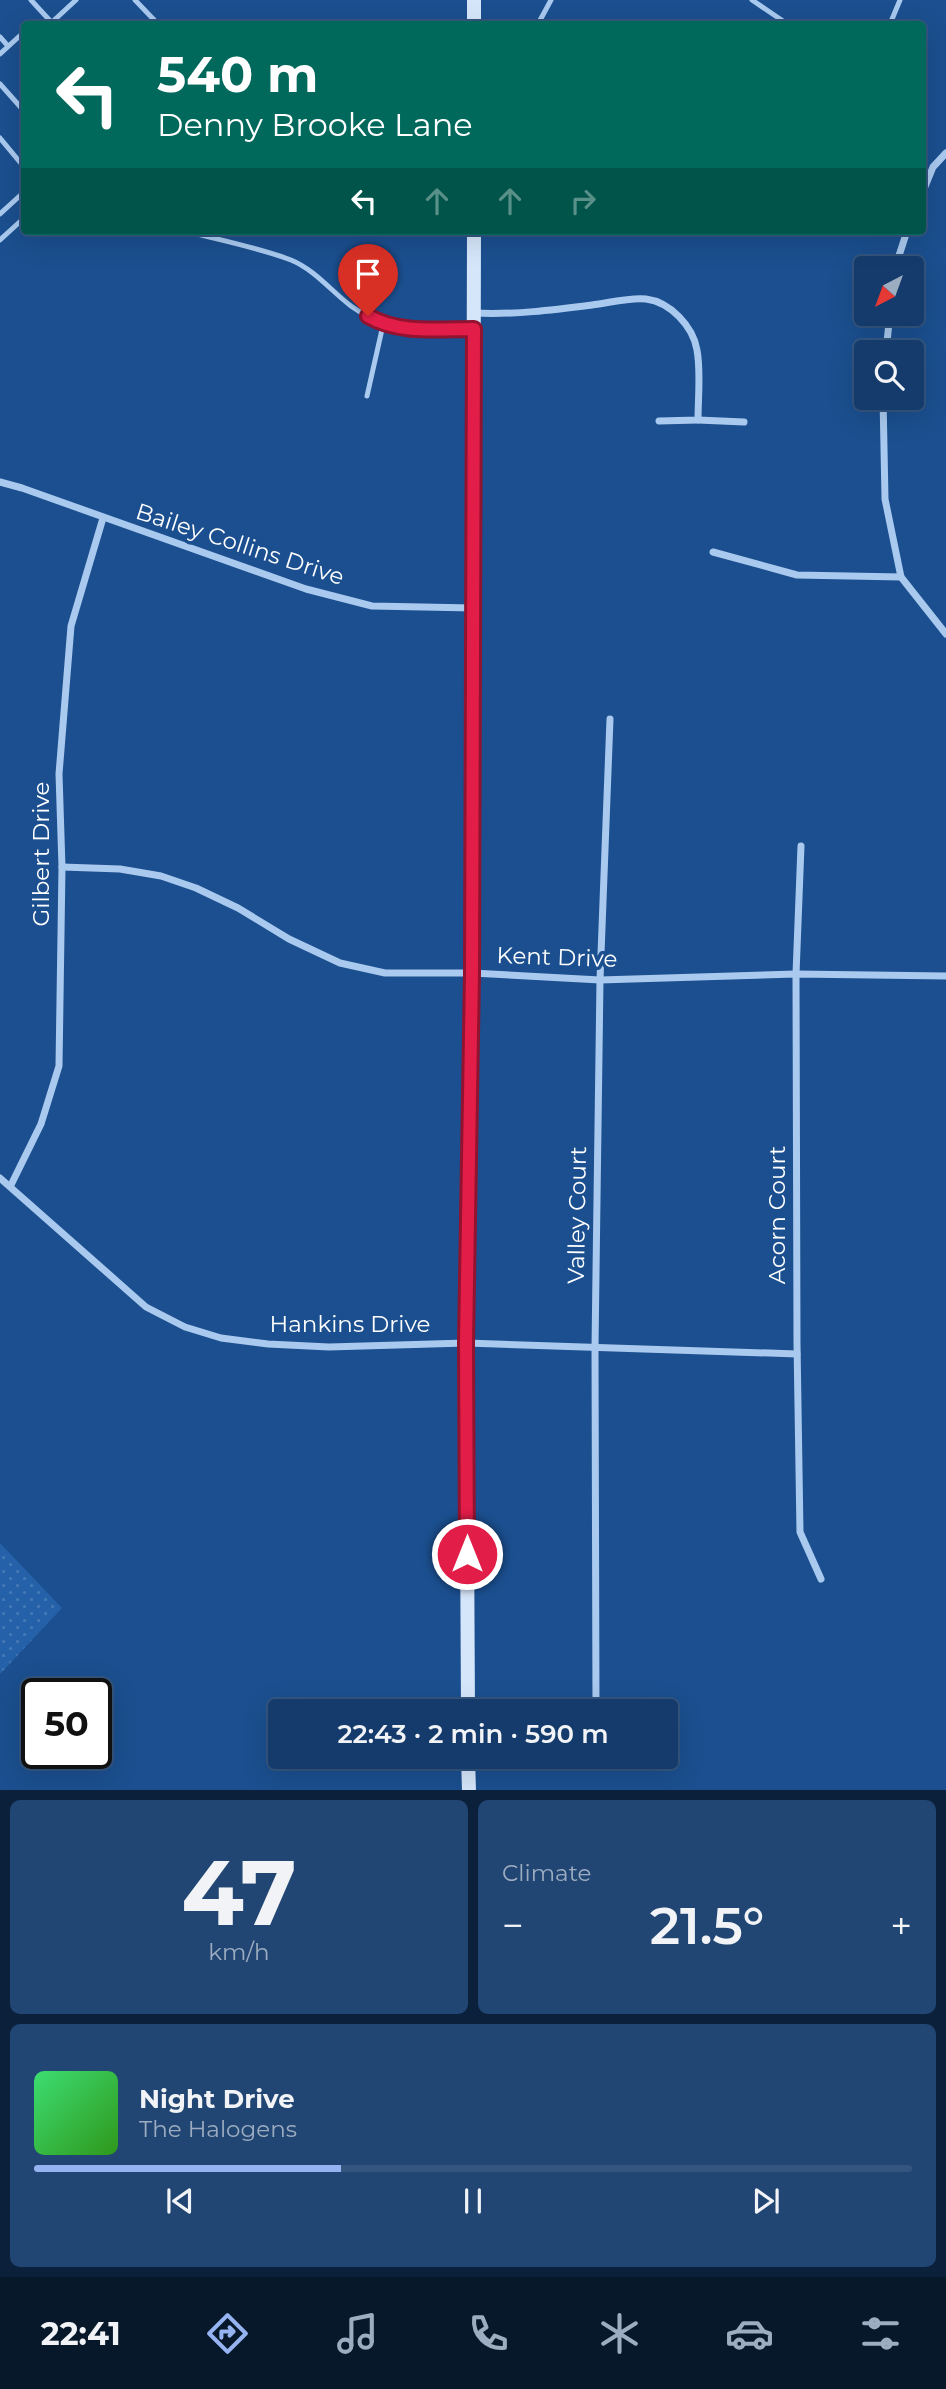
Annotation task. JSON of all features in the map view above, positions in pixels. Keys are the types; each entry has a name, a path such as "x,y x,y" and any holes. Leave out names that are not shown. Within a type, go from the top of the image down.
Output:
{"main road":[{"path":"474,0 474,21"},
{"path":"468,1699 466,1343 472,973 474,235"},
{"path":"468,1769 469,1790"}],"street":[{"path":"926,184 933,167 946,153"},
{"path":"899,256 906,235"},
{"path":"474,313 548,310 645,299 662,304 684,324 697,350 698,420"},
{"path":"883,410 885,499 901,577 946,634"},
{"path":"659,421 744,422"},
{"name":"Bailey Collins Drive","path":"0,482 306,589 372,606 474,608"},
{"name":"Gilbert Drive","path":"11,1185 41,1124 59,1066 62,867 59,774 71,626 103,518"},
{"path":"713,552 797,575 901,577"},
{"name":"Valley Court","path":"596,1699 595,1347 600,980 610,719"},
{"name":"Acorn Court","path":"801,846 796,974 800,1532 821,1579"},
{"name":"Kent Drive","path":"62,867 120,869 161,876 196,888 238,908 289,939 340,963 384,973 472,973 600,980 796,974 946,976"},
{"name":"Hankins Drive","path":"0,1178 146,1307 185,1327 221,1338 328,1347 466,1343 797,1354"}],"lane":[{"path":"31,0 49,21"},
{"path":"55,21 76,0"},
{"path":"135,0 156,21"},
{"path":"540,21 551,0"},
{"path":"752,0 783,21"},
{"path":"891,21 900,0"},
{"path":"0,54 21,35"},
{"path":"0,37 8,46"},
{"path":"0,84 21,108"},
{"path":"0,138 21,163"},
{"path":"0,214 21,195"},
{"path":"0,240 21,221"},
{"path":"208,235 292,260 315,274 352,306 383,325 403,328 474,329"},
{"path":"367,396 383,325"}],"shaded area":[{"path":"0,1543 62,1608 0,1674"}],"route":[{"path":"368,316 383,325 403,328 474,329 472,973 466,1343 467,1554"}]}
